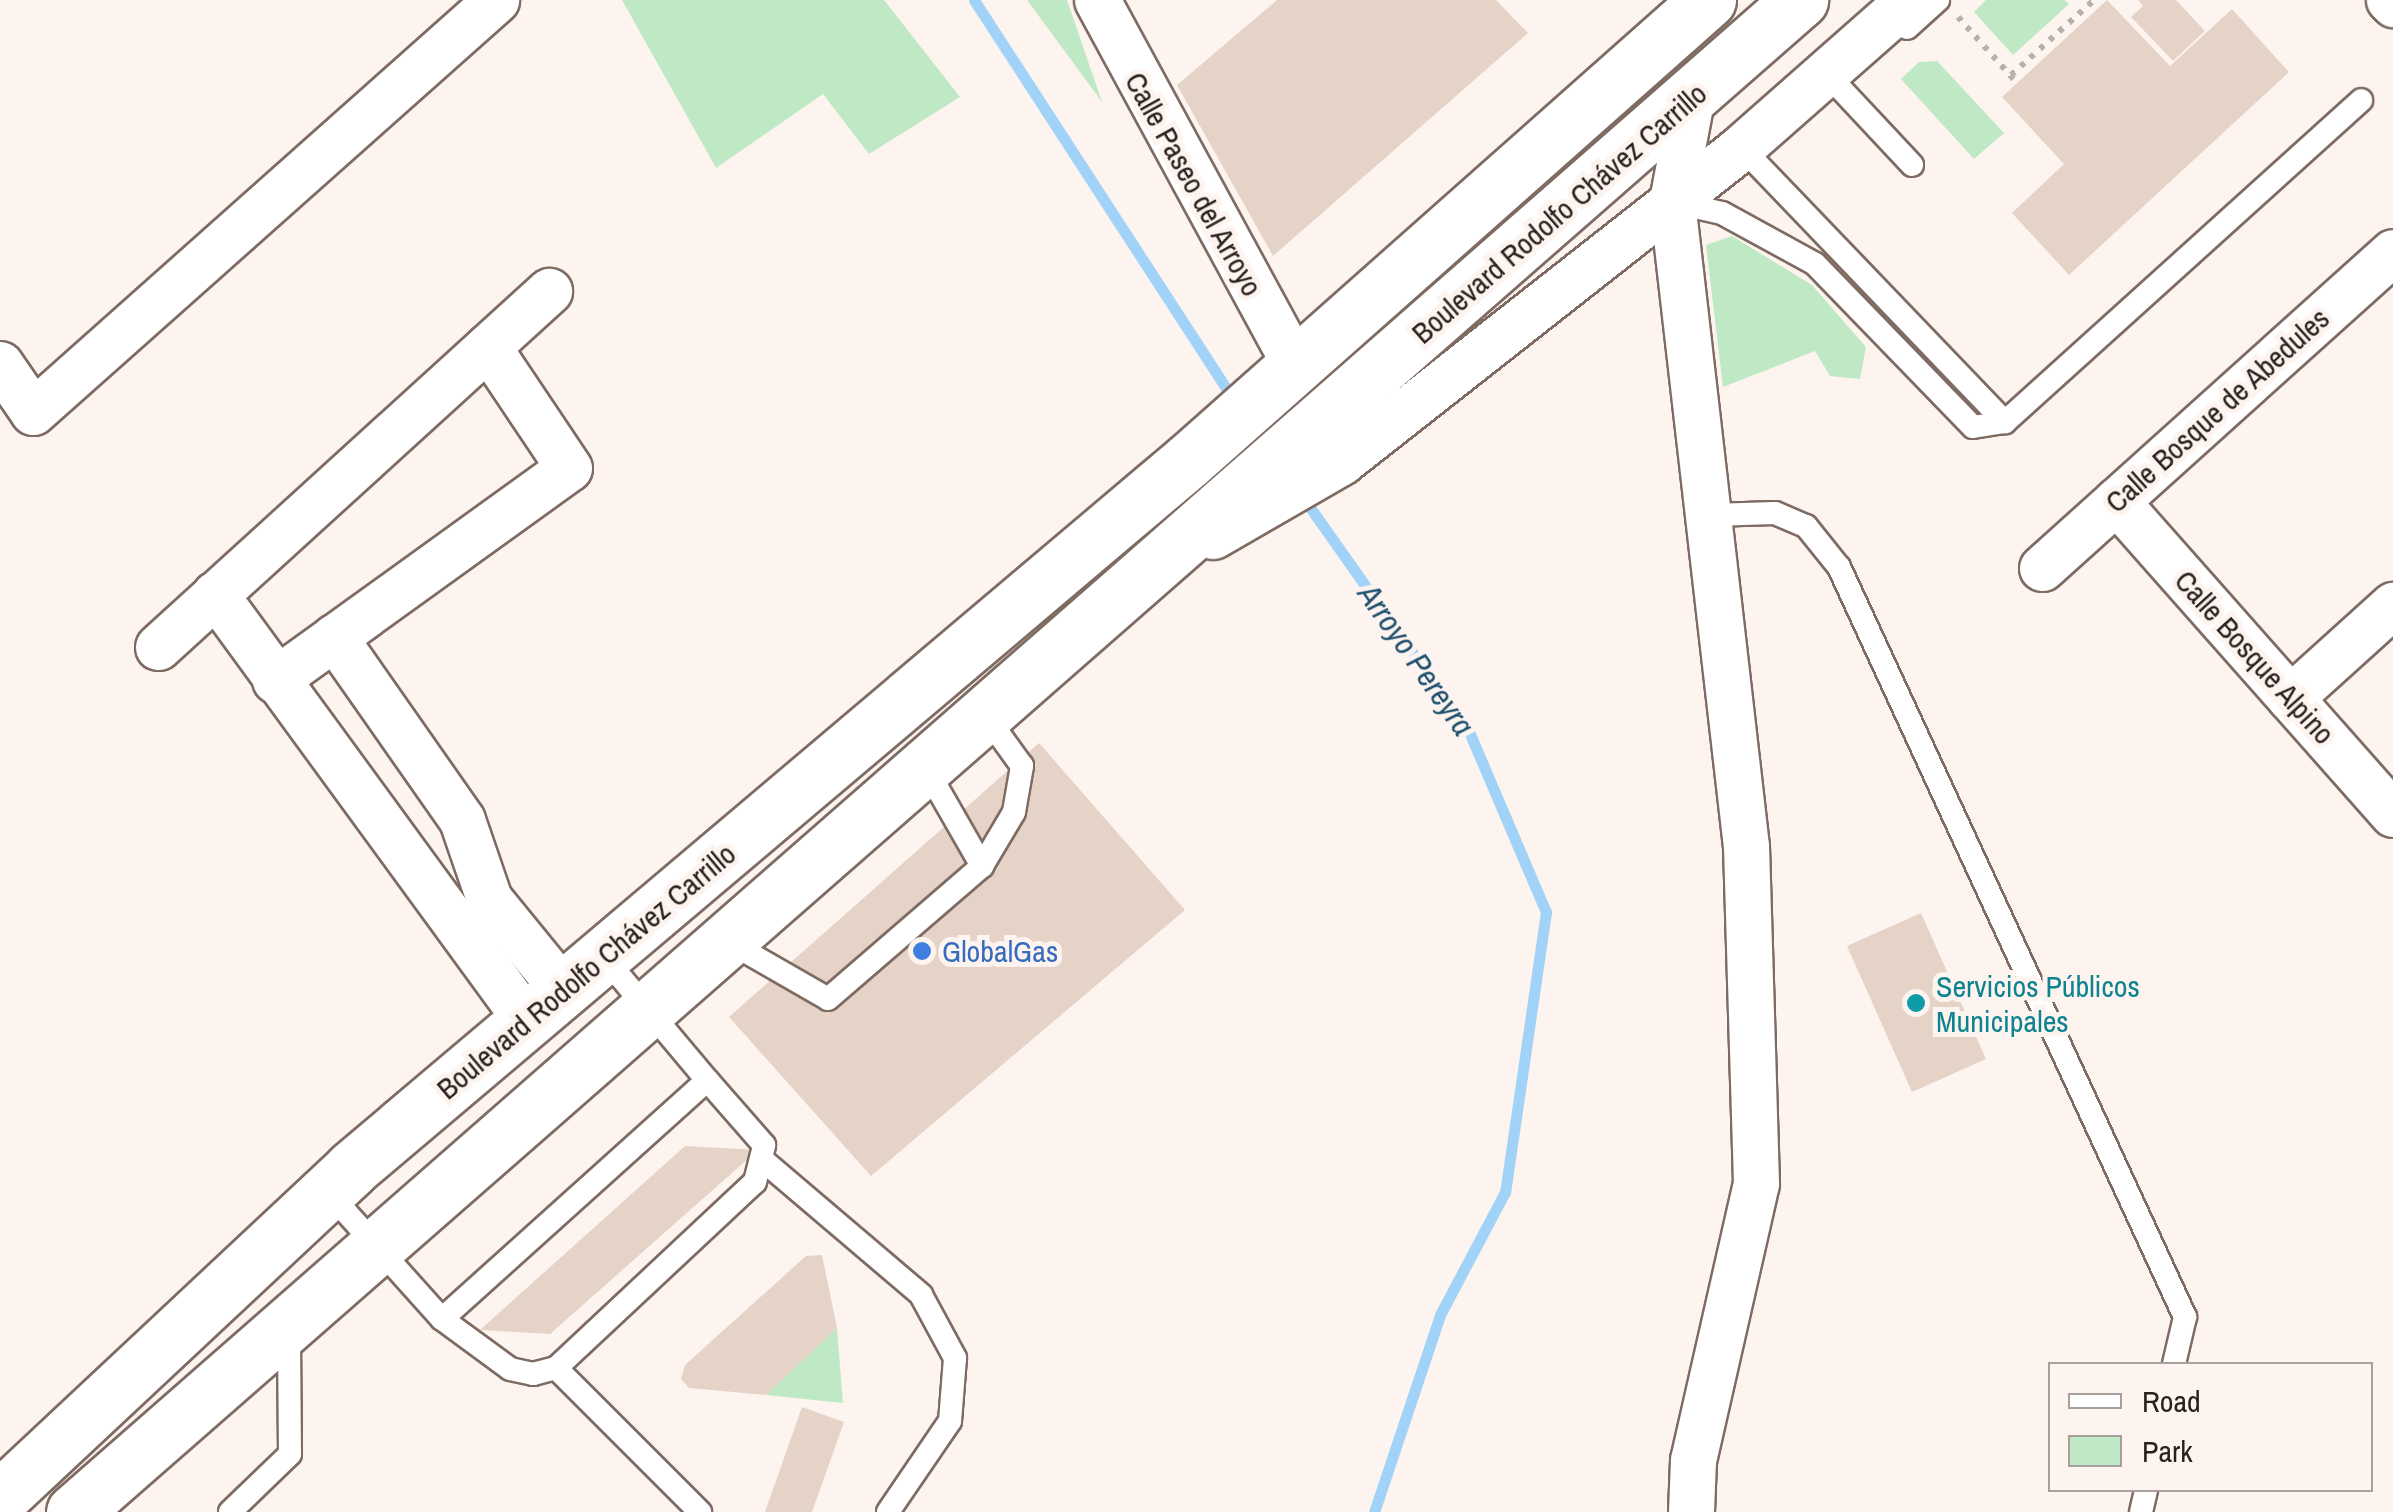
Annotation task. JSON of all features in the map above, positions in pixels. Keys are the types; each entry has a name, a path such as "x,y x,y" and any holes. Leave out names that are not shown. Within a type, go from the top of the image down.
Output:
{"main road":[{"name":"Boulevard Rodolfo Chávez Carrillo","path":"0,1498 327,1191 1188,461 1708,0"},
{"name":"Boulevard Rodolfo Chávez Carrillo","path":"986,716 1147,576 1329,442 1800,0"},
{"path":"74,1512 289,1317 649,1012 986,716"}],"street":[{"path":"0,364 33,412 496,0"},
{"name":"Calle Paseo del Arroyo","path":"1097,0 1288,374"},
{"path":"1329,442 1672,202 1833,80 1908,0"},
{"path":"1648,54 1738,150"},
{"path":"1691,100 1672,202 1712,514 1746,846 1756,1184 1693,1460 1691,1512"},
{"name":"Calle Bosque de Abedules","path":"2042,568 2393,252"},
{"path":"158,647 549,291"},
{"path":"274,680 569,468 488,347"},
{"name":"Calle Bosque Alpino","path":"2116,501 2393,814"},
{"path":"215,594 274,680 564,990"},
{"path":"2290,698 2393,605"},
{"path":"334,637 462,820 489,899 564,990"}],"lane":[{"path":"1912,165 1833,80 1947,7"},
{"path":"1672,202 1722,212 1815,264 1973,426 2005,422 2362,100"},
{"path":"1738,150 2005,422"},
{"path":"1712,514 1775,514 1806,526 1840,567 2185,1317 2174,1362"},
{"path":"729,942 828,999 982,866 1014,812 1022,766 986,716"},
{"path":"927,770 982,866"},
{"path":"327,1191 442,1319 510,1368 532,1374 556,1368 755,1182 765,1162 764,1145 649,1012 564,990"},
{"path":"442,1319 707,1080"},
{"path":"765,1162 921,1296 954,1358 950,1421 888,1512"},
{"path":"230,1512 290,1454 289,1317"},
{"path":"556,1368 700,1512"}],"path":[{"path":"2010,75 2092,3"},
{"path":"1947,7 2017,83"}],"green space":[{"path":"622,0 884,0 960,97 869,154 823,94 716,168"},
{"path":"1027,0 1067,0 1102,102"},
{"path":"1986,0 2065,0 2069,4 2013,55 1974,12"},
{"path":"1937,61 2004,133 1974,159 1901,79 1919,62"},
{"path":"1732,236 1812,285 1866,347 1860,379 1830,376 1815,351 1723,387 1706,245"},
{"path":"837,1328 843,1403 766,1395"}],"building":[{"path":"1277,0 1496,0 1528,33 1273,256 1177,85"},
{"path":"2107,0 2170,66 2232,9 2289,72 2069,275 2012,213 2064,164 2002,97"},
{"path":"2138,0 2176,0 2205,31 2173,61 2131,17 2143,6"},
{"path":"1039,743 1185,910 871,1176 729,1017"},
{"name":"Servicios Públicos Municipales","path":"1921,913 1986,1059 1912,1092 1847,946"},
{"path":"685,1146 758,1150 550,1334 480,1330"},
{"path":"822,1255 837,1328 766,1395 689,1388 681,1379 685,1365 806,1256"},
{"path":"802,1407 844,1422 812,1512 765,1512"}],"waterway":[{"name":"Arroyo Pereyra","path":"974,0 1233,399"},
{"name":"Arroyo Pereyra","path":"1302,496 1470,734 1546,912 1505,1192 1440,1315 1374,1512"}],"place":[{"name":"GlobalGas","path":"922,951"},
{"name":"Servicios Públicos Municipales","path":"1916,1003"}]}
